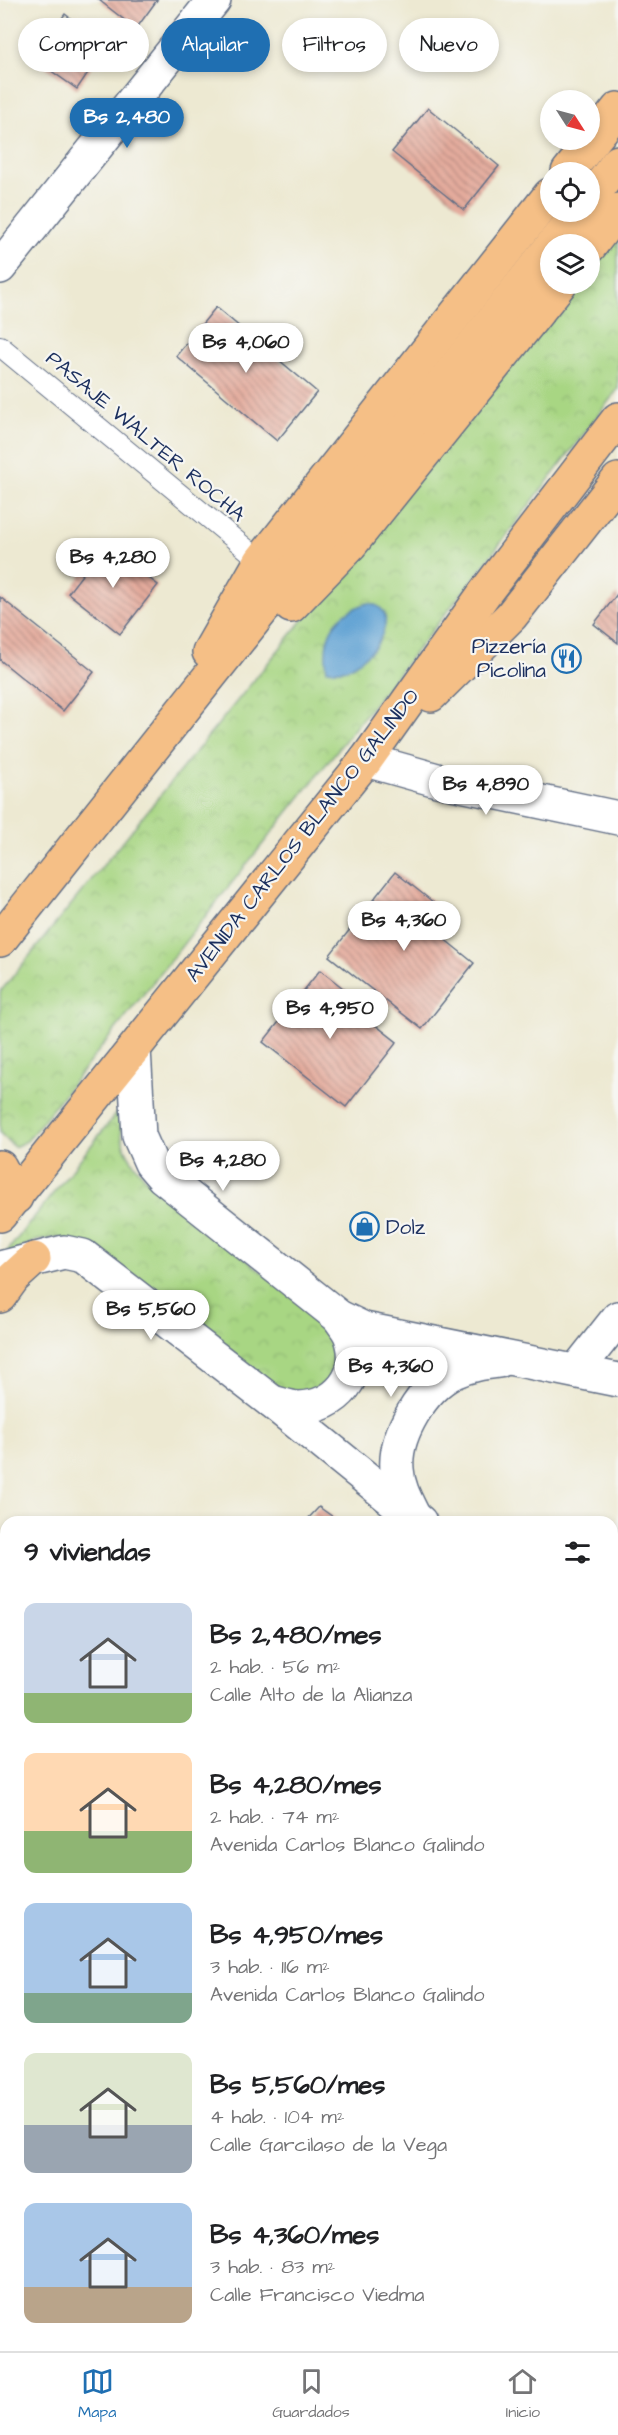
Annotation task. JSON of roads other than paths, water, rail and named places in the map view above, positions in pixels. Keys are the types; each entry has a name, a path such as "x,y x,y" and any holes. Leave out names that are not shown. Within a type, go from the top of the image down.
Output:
{"main road":[{"path":"576,162 618,109"},
{"path":"600,186 618,162"},
{"path":"156,745 261,561 540,208"},
{"path":"599,234 618,210"},
{"path":"561,234 571,222"},
{"path":"0,940 540,261"},
{"path":"156,745 351,544 552,294"},
{"name":"AVENIDA CARLOS BLANCO GALINDO","path":"8,1206 366,760 484,594 618,420"},
{"path":"366,760 511,616 618,480"},
{"path":"0,1167 8,1206"},
{"path":"0,1296 13,1278 34,1259"}],"street":[{"path":"0,267 214,0"},
{"path":"366,760 437,780 618,818"},
{"path":"134,1049 139,1136 151,1163 164,1177 339,1317 364,1329 618,1380"},
{"path":"0,1268 64,1252 83,1256 272,1402 413,1516"},
{"path":"272,1402 297,1408 315,1406 330,1400 344,1389 352,1374 355,1358 351,1336 339,1317"},
{"path":"576,1371 618,1318"},
{"path":"416,1516 403,1495 397,1468 401,1438 414,1409 430,1391 452,1373 477,1364 512,1359"}],"lane":[{"name":"PASAJE WALTER ROCHA","path":"0,346 261,561"}],"water":[{"path":"368,603 381,609 386,620 383,633 376,646 346,669 327,670 326,646 332,628 346,613"}],"place":[{"name":"Pizzería Picolina","path":"567,658"},
{"name":"Dolz","path":"365,1227"}]}
